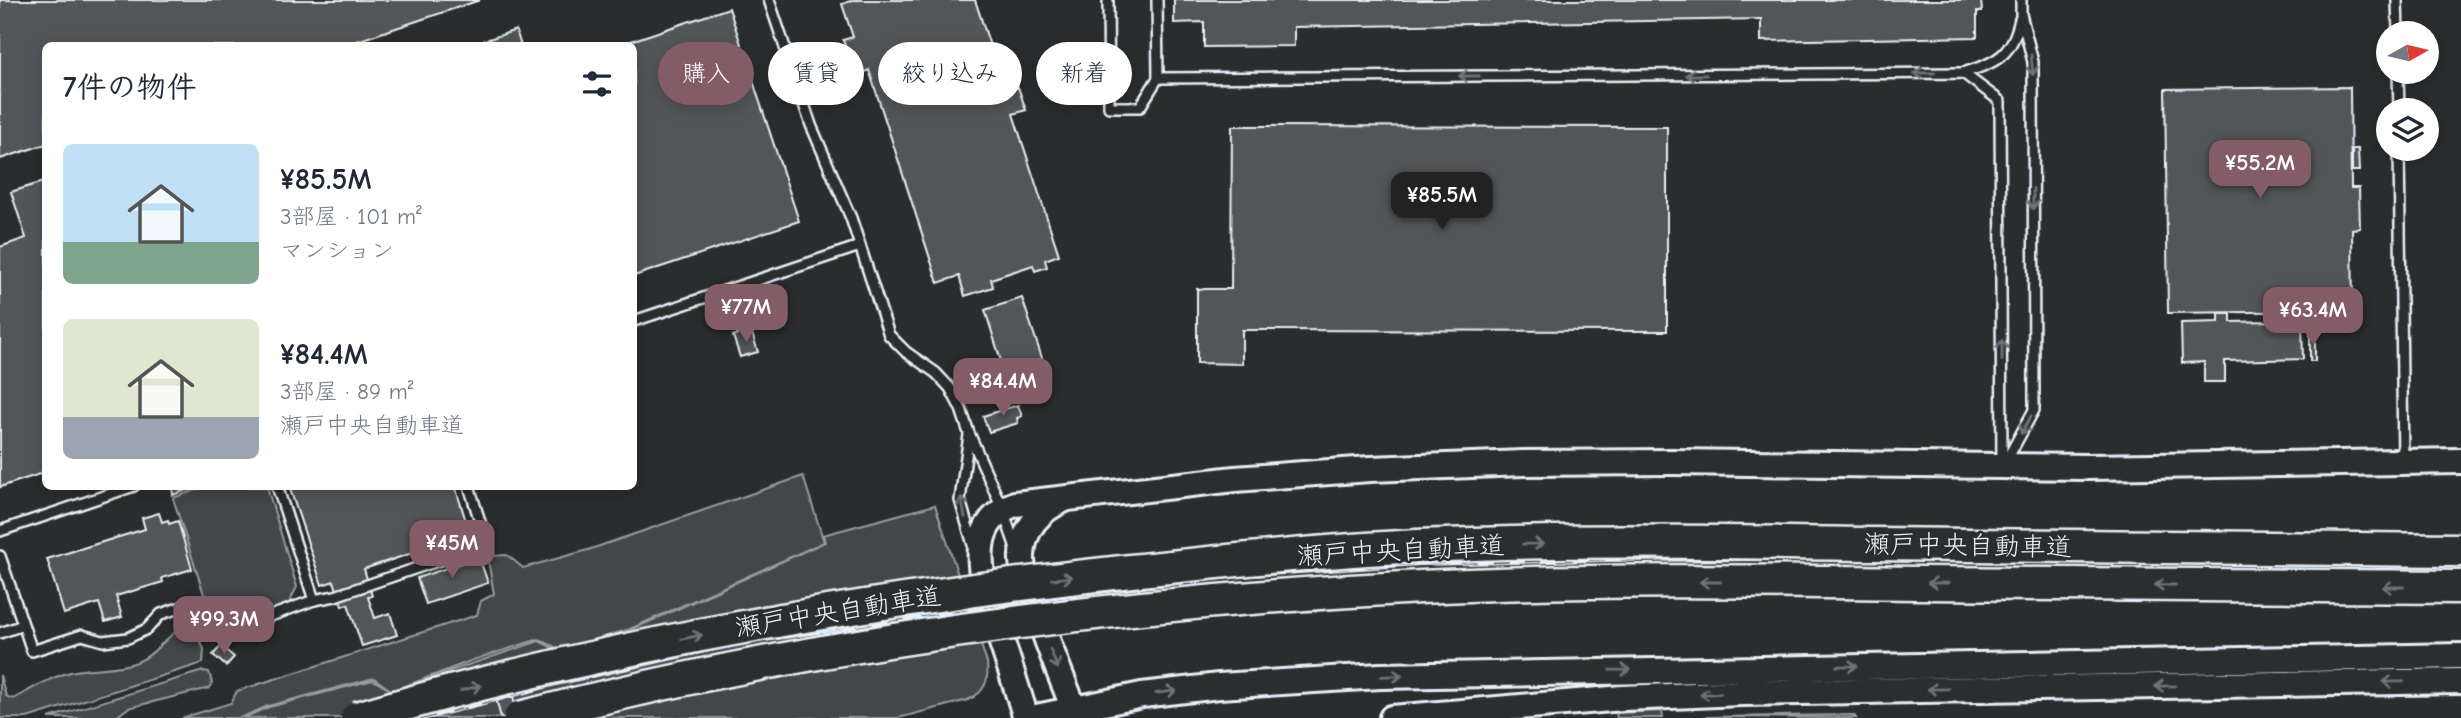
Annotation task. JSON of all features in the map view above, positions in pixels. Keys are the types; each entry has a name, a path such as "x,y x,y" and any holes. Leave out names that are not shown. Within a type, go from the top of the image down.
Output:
{"highway":[{"name":"瀬戸中央自動車道","path":"357,718 556,667 728,629 937,595 1240,559 1418,547 1600,542 2461,550"},
{"name":"瀬戸中央自動車道","path":"520,718 743,666 1059,618 1243,598 1423,587 1615,582 2461,587"}],"street":[{"path":"1026,718 987,596 981,565 981,547 985,532 1002,508 1015,503 1235,479 1370,469 1523,463 1672,462 2002,467 2461,461"},
{"path":"1071,497 1052,505 1031,524 1022,556 1024,574 1076,714"},
{"path":"1032,718 1076,714 1143,695 1219,686 1380,676 2461,656"},
{"path":"1392,718 1623,698 1741,693 2461,681"}],"lane":[{"path":"769,0 811,125 851,218 889,335 906,352 936,373 950,388 1002,508 1024,574"},
{"path":"1108,0 1109,107 1140,107 1158,78 1157,0"},
{"path":"1158,78 1963,73 1997,60 2009,50 2017,34 2021,0"},
{"path":"2397,0 2398,21"},
{"path":"2002,467 2034,410 2033,62 2021,14"},
{"path":"1963,73 2000,102 2002,467"},
{"path":"2399,161 2403,460"},
{"path":"637,320 860,246"},
{"path":"969,433 960,500 987,596"},
{"path":"0,531 122,490"},
{"path":"277,490 314,600"},
{"path":"0,556 32,652 82,635 103,641 128,638 147,629 161,614 191,604 204,624 230,631 314,600 335,596 487,544 470,490"},
{"path":"0,633 23,625"}],"shaded area":[{"path":"803,476 824,542 630,629 561,650 539,639 473,660 403,687 539,641 561,652 631,630 825,542 823,535 935,505 987,663 986,681 982,690 968,700 898,718 243,718 269,707 373,680 392,691 374,678 268,706 240,718 182,718 231,703 237,691 477,615 481,601 494,594 488,560 492,556 507,555 523,568 588,550"},
{"path":"196,490 268,490 297,587 288,605 231,623 210,613 173,498"},
{"path":"180,629 196,632 204,649 203,663 27,718 0,718 0,675 6,696 13,699 67,673 120,667 137,662"},
{"path":"203,671 209,672 212,683 210,688 128,708 115,718 49,718"},
{"path":"1662,711 1663,718 1617,718 1616,713"},
{"path":"1854,715 1856,718 1704,717"}],"building":[{"path":"0,0 480,0 354,42 42,42 42,145 0,159"},
{"path":"853,0 975,0 989,42 878,42 878,98 869,70 864,72 864,42 844,42 853,37 842,4"},
{"path":"1174,0 1981,0 1982,12 1977,12 1977,37 1761,41 1761,19 1294,27 1294,46 1204,47 1204,22 1174,23"},
{"path":"729,8 740,42 658,42 658,105 754,105 754,84 799,221 637,275 637,42 628,42"},
{"path":"516,30 520,42 480,42"},
{"path":"2350,87 2351,188 2359,188 2360,228 2352,229 2353,311 2168,313 2165,89"},
{"path":"1022,98 1026,110 1013,114 1059,255 1045,260 1047,267 1035,271 1033,265 991,279 993,287 965,296 959,276 938,283 880,105 1022,105"},
{"path":"1232,126 1667,127 1667,331 1242,330 1242,364 1197,363 1197,289 1231,289"},
{"path":"2352,149 2358,149 2359,171 2352,171"},
{"path":"42,182 42,473 0,487 0,247 26,238 11,192"},
{"path":"1022,298 1044,364 1006,377 985,310"},
{"path":"2219,314 2231,314 2231,322 2274,321 2274,314 2285,314 2285,323 2302,322 2303,359 2225,361 2225,382 2204,382 2204,362 2182,363 2181,323 2219,322"},
{"path":"751,330 758,352 740,357 733,336"},
{"path":"2315,332 2315,361 2310,361 2310,333"},
{"path":"1018,405 1022,416 1017,418 1018,423 989,432 983,416"},
{"path":"172,490 187,490 173,495"},
{"path":"290,490 456,490 470,534 364,569 372,596 368,597 375,618 390,613 397,635 362,646 348,604 342,606 334,581 322,585"},
{"path":"159,513 162,522 168,520 169,524 178,521 192,569 162,578 163,582 116,596 122,617 105,622 99,603 64,614 47,559 145,529 142,518"},
{"path":"479,557 488,583 426,604 417,578"},
{"path":"221,646 234,657 226,666 213,655"},
{"path":"506,667 518,718 501,718 489,671"}],"railway":[{"path":"419,718 560,681 736,642 1055,595 1238,574 1420,562 1600,558 1781,557 2461,564"}]}
